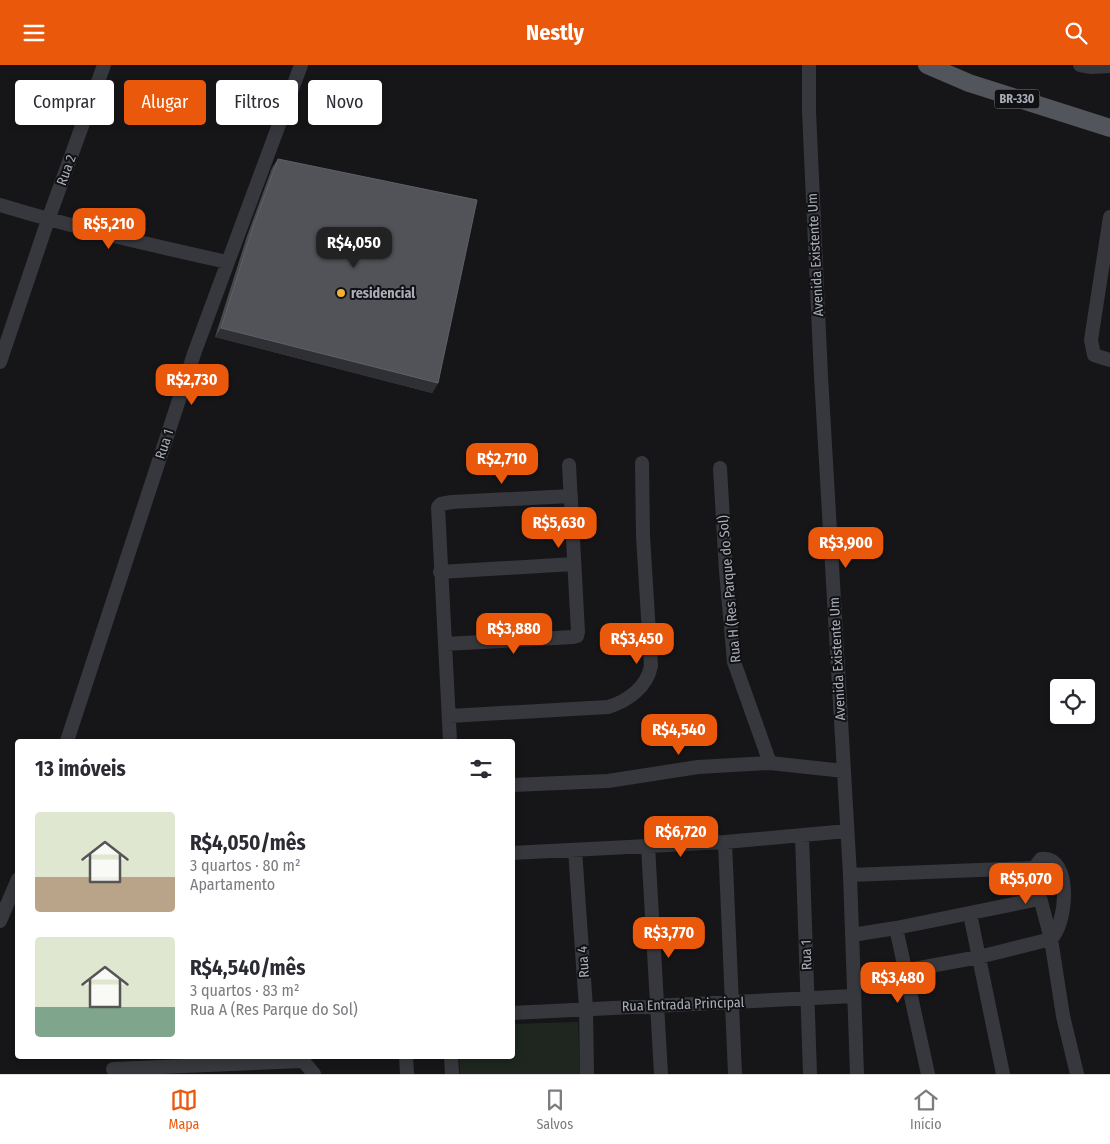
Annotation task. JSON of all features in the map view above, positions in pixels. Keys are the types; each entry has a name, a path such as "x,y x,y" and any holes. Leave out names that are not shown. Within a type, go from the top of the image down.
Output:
{"main road":[{"name":"BR-330","path":"927,65 969,83 1110,128"}],"street":[{"name":"Rua 2","path":"0,362 48,220 104,65"},
{"name":"Rua 1","path":"68,739 165,441 227,262 301,65"},
{"name":"Avenida Existente Um","path":"809,65 809,111 820,367 850,875 857,1074"},
{"path":"1080,65 1091,67 1110,66"},
{"path":"0,205 48,220 227,262"},
{"path":"1110,217 1091,340 1094,355 1110,361"},
{"path":"449,716 608,707 626,699 645,682 651,666 643,536 642,463"},
{"path":"445,644 573,637 577,635 569,465"},
{"name":"Rua H (Res Parque do Sol)","path":"720,468 734,662 770,763"},
{"path":"450,739 437,509 439,505 452,502 571,496"},
{"path":"440,572 574,564"},
{"path":"515,785 608,781 698,767 770,763 844,771"},
{"path":"515,853 725,842 847,831"},
{"name":"Rua 1","path":"802,835 810,1074"},
{"path":"725,842 735,1074"},
{"path":"648,846 661,1074"},
{"name":"Rua 4","path":"575,850 586,1008 587,1074"},
{"path":"854,980 978,957 1051,939 1057,932 1060,924 1064,891 1059,868 1054,860 1040,859 1034,867 1039,899 1051,939 1063,1016 1077,1074"},
{"path":"850,875 1034,867"},
{"path":"0,921 15,886"},
{"path":"852,935 970,914 1039,899"},
{"path":"970,914 1003,1074"},
{"path":"896,928 928,1074"},
{"name":"Rua Entrada Principal","path":"515,1013 854,996"},
{"path":"113,1069 301,1059 314,1074"},
{"path":"406,1059 407,1074"},
{"path":"451,1059 452,1074"}],"shaded area":[{"path":"578,1022 580,1074 460,1074 459,1059 515,1059 515,1024"}],"building":[{"name":"residencial","path":"278,159 477,200 438,383 221,328 253,227"}],"place":[{"name":"residencial","path":"341,293"}]}
